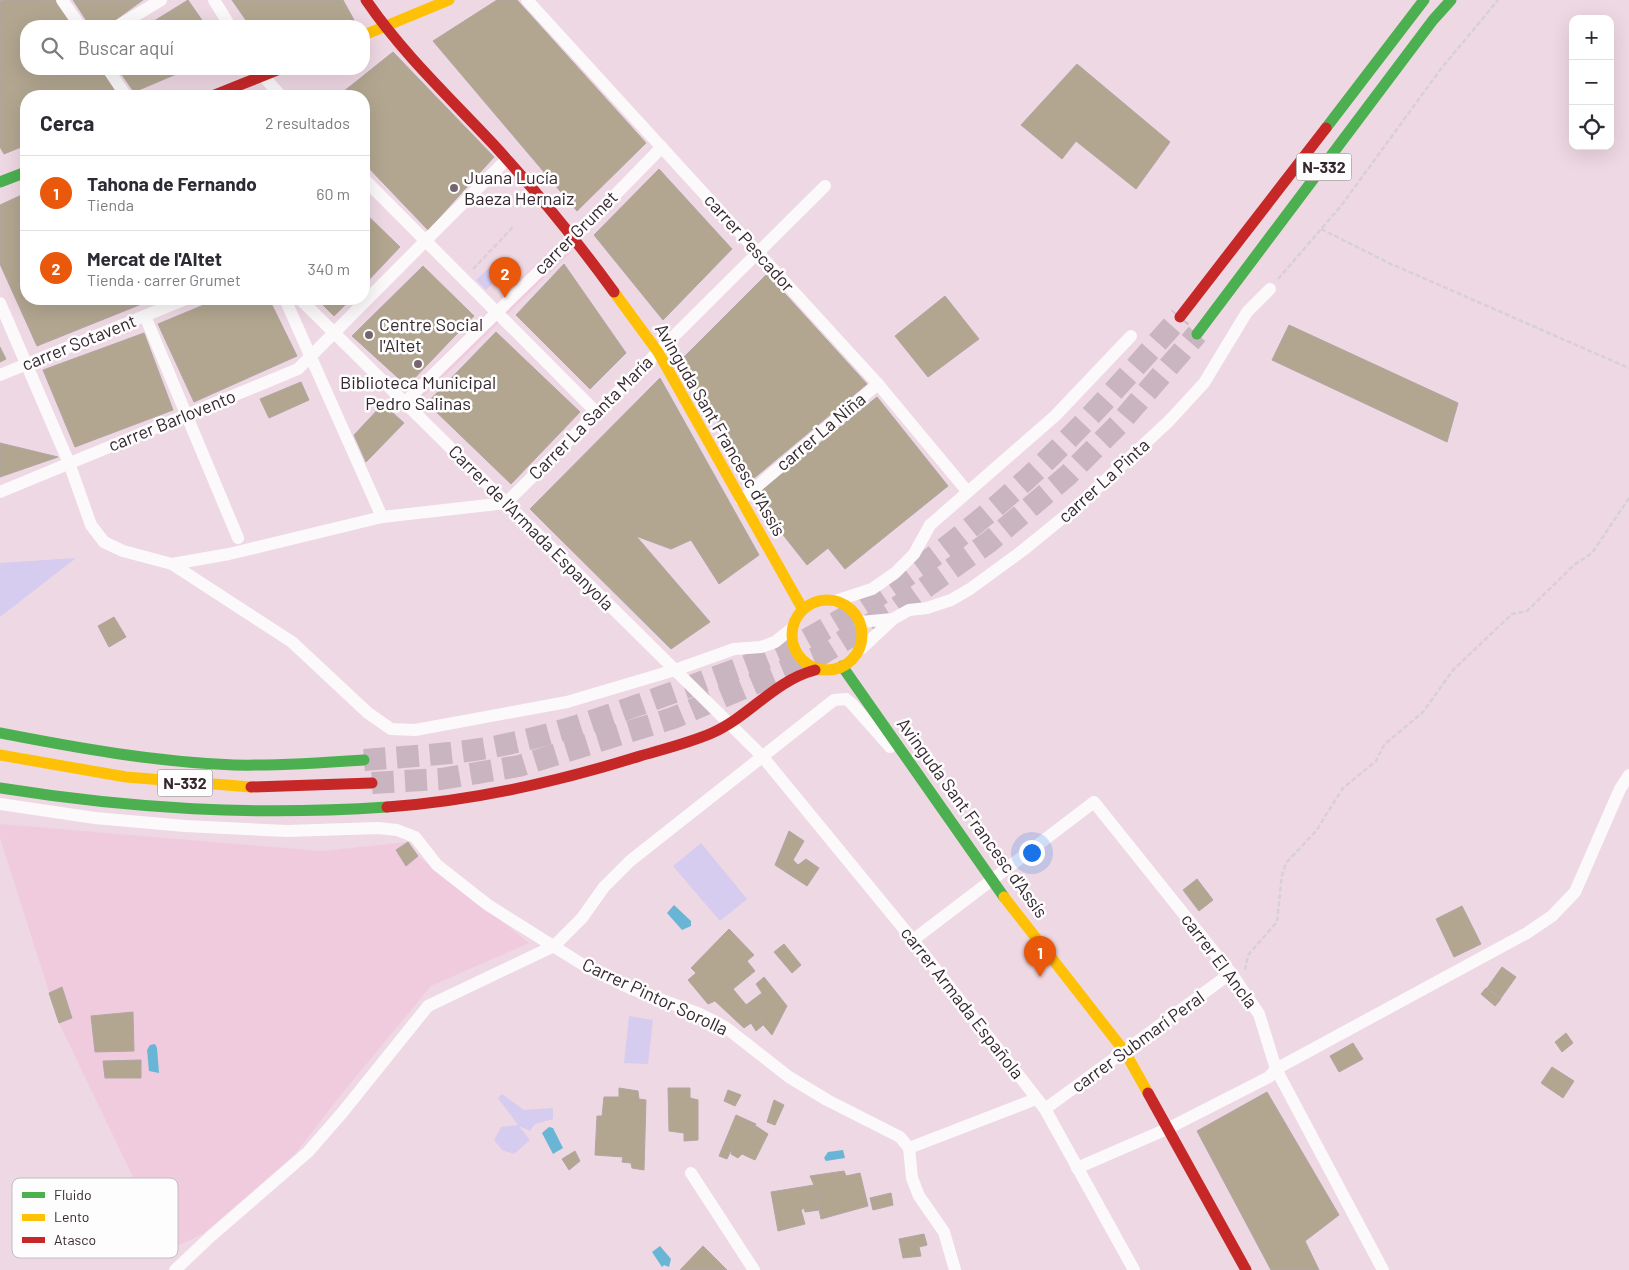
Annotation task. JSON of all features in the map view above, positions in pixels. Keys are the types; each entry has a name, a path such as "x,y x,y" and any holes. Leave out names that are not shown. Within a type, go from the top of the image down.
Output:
{"main road":[{"name":"Avinguda Sant Francesc d’Assís","path":"366,0 384,27 507,159 574,237 658,352 802,608"},
{"path":"370,33 449,0"},
{"name":"N-332","path":"1180,317 1210,281 1424,0"},
{"name":"N-332","path":"1197,334 1433,20 1451,0"},
{"path":"224,90 253,75"},
{"path":"0,182 20,174"},
{"path":"0,788 100,802 197,811 277,813 397,808 521,789 650,753 729,724 778,684 795,675 815,670 824,671 842,666 852,660 862,648 864,638 860,622 847,605 835,601 820,600 802,608 794,619 790,630 792,646 800,660 815,670"},
{"name":"Avinguda Sant Francesc d'Assís","path":"842,666 992,881 1125,1052 1246,1270"},
{"name":"N-332","path":"0,733 61,745 187,761 268,765 364,760"},
{"name":"N-332","path":"0,755 64,768 166,782 254,787 372,783"}],"street":[{"path":"62,0 76,20"},
{"path":"128,20 160,0"},
{"path":"214,0 226,20"},
{"name":"carrer Pescador","path":"526,0 878,384 967,491"},
{"path":"112,75 122,90"},
{"path":"262,75 276,90"},
{"name":"carrer Grumet","path":"404,403 574,237 662,147"},
{"name":"carrer Barlovento","path":"370,294 507,159"},
{"path":"370,185 596,413"},
{"name":"Carrer La Santa María","path":"506,503 825,186"},
{"name":"carrer La Pinta","path":"862,648 893,620 910,610 928,608 950,600 970,589 1022,551 1082,502 1169,421 1204,383 1224,353 1247,312 1270,289"},
{"path":"0,302 69,463 92,525 104,542 123,551 172,564 292,642 368,713 391,729 415,730 567,702 675,670 734,649 761,647 775,642 790,630"},
{"name":"carrer Sotavent","path":"0,375 172,305"},
{"path":"288,305 382,517"},
{"name":"Carrer de l'Armada Espanyola","path":"306,305 762,756"},
{"name":"carrer Barlovento","path":"0,492 298,370 359,305"},
{"path":"145,316 238,538"},
{"path":"835,601 872,589 895,573 914,554 930,525 967,491 1004,463 1055,416 1131,336"},
{"name":"carrer La Niña","path":"741,500 878,384"},
{"path":"172,564 229,554 382,517 506,503"},
{"name":"carrer La Pinta","path":"860,622 893,620"},
{"path":"175,1270 210,1236 308,1152 342,1113 428,1006 554,946 582,918 604,887 630,861 834,700 846,699 922,783"},
{"name":"carrer Armada Española","path":"762,756 913,940 1045,1110 1134,1270"},
{"path":"1077,1168 1167,1129 1269,1078 1276,1069 1527,933 1552,916 1576,892 1620,789 1629,775"},
{"name":"carrer El Ancla","path":"992,881 1094,802 1230,973 1259,1014 1276,1069 1383,1270"},
{"name":"Carrer Pintor Sorolla","path":"0,804 95,818 185,826 287,831 378,828 397,830 415,837 437,865 488,905 585,966 632,989 700,1014 725,1027 789,1077 827,1100 900,1137 909,1148"},
{"path":"913,940 992,881"},
{"name":"carrer Submarí Peral","path":"1045,1110 1230,973"},
{"path":"955,1270 953,1256 944,1232 919,1196 912,1178 909,1148 1036,1099"},
{"path":"691,1173 754,1270"}],"path":[{"name":"N-332","path":"1270,289 1341,206 1440,70 1498,0"},
{"path":"463,278 514,226"},
{"path":"1321,229 1391,264 1629,368"},
{"path":"1242,990 1248,955 1277,922 1282,875 1286,863 1316,831 1343,788 1376,761 1384,745 1424,712 1453,670 1512,614 1527,611 1574,565 1592,553 1629,498"}],"shaded area":[{"path":"560,241 571,252 415,405 404,394"},
{"path":"491,266 500,276 486,290 476,280"},
{"path":"76,558 0,617 0,563"},
{"path":"0,824 322,851 408,842 418,856 529,943 431,986 344,1091 295,1154 203,1234 178,1245 178,1178 133,1178 59,1023 0,838"},
{"path":"701,843 747,899 720,921 673,866"},
{"path":"629,1016 653,1020 648,1064 624,1063"},
{"path":"502,1094 524,1110 553,1108 553,1119 535,1124 530,1131 519,1126 530,1140 514,1154 502,1150 494,1140 501,1127 518,1125 498,1098"}],"water":[{"path":"674,905 691,921 691,926 682,930 667,913"},
{"path":"155,1044 159,1073 149,1071 147,1050 150,1045"},
{"path":"549,1127 553,1128 563,1148 553,1154 542,1133"},
{"path":"843,1150 845,1158 826,1161 824,1158 828,1152"},
{"path":"660,1246 671,1259 669,1267 664,1265 662,1267 652,1252"}],"building":[{"path":"56,0 69,20 20,20 20,75 106,75 117,90 20,90 20,147 4,154 0,147 0,1"},
{"path":"73,0 143,0 115,20 86,20"},
{"path":"188,0 202,20 156,20"},
{"path":"232,0 343,0 354,20 246,20"},
{"path":"497,0 517,0 646,143 577,211 433,41"},
{"path":"393,52 494,157 428,230 370,169 370,90 346,90 364,75 370,75 370,70"},
{"path":"1077,64 1170,142 1136,189 1076,141 1062,159 1021,125"},
{"path":"122,75 174,75 139,90 133,90"},
{"path":"659,169 732,249 663,320 594,235"},
{"path":"20,196 20,305 139,305 37,346 0,264 0,205"},
{"path":"370,218 400,247 370,279"},
{"path":"564,264 626,353 590,389 516,315"},
{"path":"423,266 474,316 407,386 352,336"},
{"path":"767,274 867,384 753,479 680,361"},
{"path":"945,296 979,339 928,377 895,336"},
{"path":"204,305 272,305 297,356 194,402 158,324"},
{"path":"323,305 345,305 334,316"},
{"path":"1289,325 1458,403 1447,442 1272,360"},
{"path":"496,332 580,412 511,484 427,403"},
{"path":"144,333 173,410 75,447 43,370"},
{"path":"0,347 6,359 0,362"},
{"path":"660,378 759,555 719,584 691,540 671,549 636,536 710,622 671,649 530,509"},
{"path":"301,382 309,400 269,418 260,399"},
{"path":"877,397 948,486 845,569 828,548 807,565 753,497"},
{"path":"383,404 404,423 366,462 354,435"},
{"path":"0,443 58,457 0,477"},
{"path":"114,617 126,637 109,647 98,626"},
{"path":"789,831 804,841 793,860 798,865 806,859 819,868 807,886 775,865"},
{"path":"408,842 418,856 406,866 396,850"},
{"path":"1197,879 1213,900 1199,911 1183,890"},
{"path":"1462,906 1481,944 1454,957 1436,919"},
{"path":"729,929 754,955 747,961 755,971 733,989 763,1025 756,1031 751,1023 744,1028 715,1001 708,1004 688,980 696,973 691,968"},
{"path":"784,944 801,965 792,973 774,952"},
{"path":"1502,967 1516,977 1501,998 1487,988"},
{"path":"764,977 787,1006 772,1035 746,1005 762,993 756,984"},
{"path":"62,987 72,1018 59,1023 49,993"},
{"path":"1486,988 1501,999 1495,1006 1481,994"},
{"path":"133,1012 134,1051 95,1052 91,1016"},
{"path":"1566,1033 1573,1043 1562,1052 1555,1042"},
{"path":"1353,1043 1363,1059 1339,1072 1330,1056"},
{"path":"141,1060 141,1078 105,1078 103,1061"},
{"path":"1552,1067 1574,1081 1563,1098 1541,1083"},
{"path":"619,1088 638,1091 639,1099 646,1100 644,1170 632,1168 631,1163 622,1162 623,1157 595,1155 597,1116 602,1116 604,1097 619,1097"},
{"path":"668,1088 690,1088 690,1098 698,1100 698,1140 684,1141 684,1133 669,1131"},
{"path":"728,1090 741,1095 735,1106 724,1101"},
{"path":"1267,1092 1339,1215 1305,1241 1319,1270 1271,1270 1197,1131"},
{"path":"774,1100 784,1105 775,1125 767,1122"},
{"path":"736,1115 756,1124 753,1129 756,1126 768,1134 755,1160 742,1154 738,1158 731,1154 732,1148 727,1159 719,1156"},
{"path":"575,1151 580,1161 569,1170 562,1159"},
{"path":"844,1171 846,1176 860,1173 868,1206 821,1219 814,1185 810,1176"},
{"path":"814,1185 819,1210 805,1212 804,1208 801,1210 805,1224 778,1231 771,1192"},
{"path":"891,1193 893,1205 873,1210 870,1198"},
{"path":"924,1234 927,1245 919,1247 921,1256 903,1258 899,1239"},
{"path":"703,1246 727,1270 680,1270"}],"tunnel":[{"path":"364,760 476,750 557,732 625,710 767,658 811,637 906,577 938,554 998,505 1069,438 1180,317"},
{"path":"372,783 441,779 519,766 673,718 817,657 895,609 989,542 1068,475 1118,425 1197,334"}],"traffic: fast":[{"path":"1326,128 1424,0"},
{"path":"1197,334 1433,20 1451,0"},
{"path":"0,182 20,174"},
{"path":"842,666 1004,897"},
{"path":"0,733 116,754 175,761 267,765 364,760"},
{"path":"0,788 97,801 193,809 289,811 387,807"}],"traffic: slow":[{"path":"370,33 449,0"},
{"path":"614,292 658,352 802,608"},
{"path":"834,600 847,606 856,615 860,621 862,635 860,649 852,660 841,668 820,670 813,668 802,660 794,649 792,628 794,621 802,610 813,602 834,600"},
{"path":"0,755 126,777 251,787"},
{"path":"1004,897 1125,1052 1148,1093"}],"traffic: jam":[{"path":"366,0 411,57 494,145 541,199 614,292"},
{"path":"227,90 265,75"},
{"path":"1180,317 1326,128"},
{"path":"387,807 452,800 515,789 578,774 685,743 726,726 774,690 800,675 815,670"},
{"path":"251,787 372,783"},
{"path":"1148,1093 1246,1270"}],"place":[{"name":"Juana Lucía Baeza Hernaiz","path":"454,188"},
{"name":"Mercat de l'Altet","path":"505,298"},
{"name":"Centre Social l'Altet","path":"369,335"},
{"name":"Biblioteca Municipal Pedro Salinas","path":"418,364"},
{"name":"Tahona de Fernando","path":"1040,977"}]}
